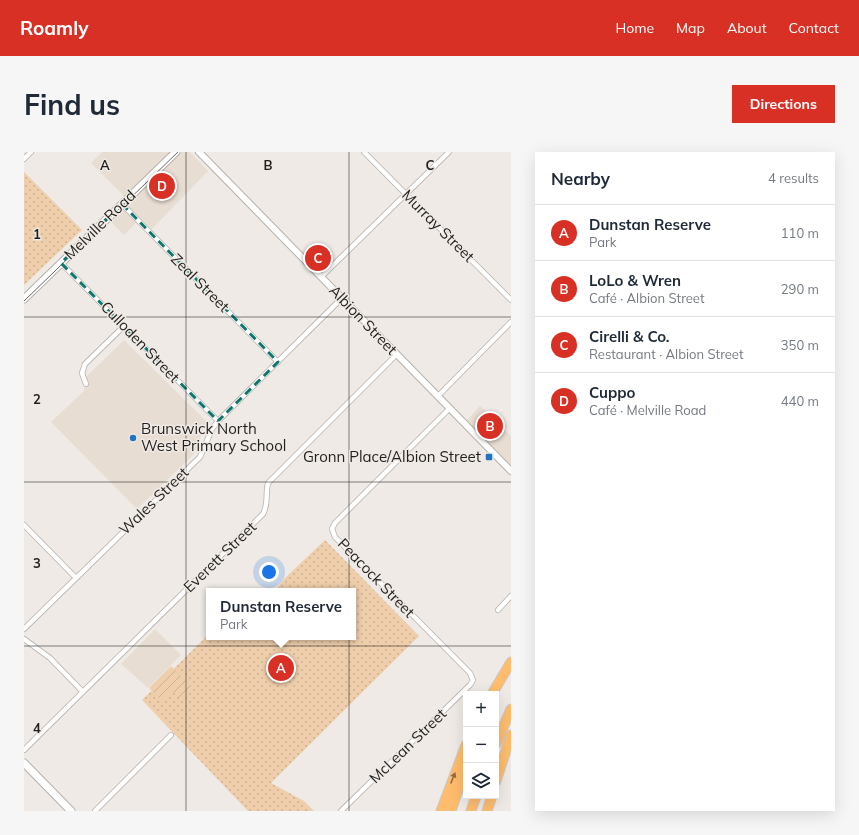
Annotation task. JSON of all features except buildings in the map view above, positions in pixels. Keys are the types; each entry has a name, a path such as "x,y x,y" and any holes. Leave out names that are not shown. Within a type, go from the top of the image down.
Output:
{"highway":[{"path":"494,691 511,662"},
{"path":"498,691 511,665"},
{"path":"499,737 511,709"},
{"path":"499,772 511,735"},
{"path":"441,811 463,753"},
{"path":"451,811 463,776"},
{"path":"471,811 475,799"},
{"path":"487,811 491,799"}],"main road":[{"name":"Melville Road","path":"24,299 176,152"},
{"path":"24,763 71,811"}],"street":[{"path":"24,159 31,152"},
{"name":"Albion Street","path":"199,152 511,471"},
{"name":"Murray Street","path":"364,152 511,300"},
{"path":"321,277 449,152"},
{"name":"Zeal Street","path":"122,204 278,362"},
{"name":"Culloden Street","path":"61,263 218,421"},
{"name":"Wales Street","path":"24,629 200,457 212,429 218,421 342,298"},
{"path":"438,396 511,322"},
{"path":"86,384 82,373 85,364 124,326"},
{"name":"Everett Street","path":"24,750 263,514 267,503 268,483 397,354"},
{"name":"Peacock Street","path":"450,408 335,523 332,529 335,537 470,674 472,680"},
{"path":"24,525 76,578"},
{"path":"498,610 511,596"},
{"path":"24,639 50,658 82,692"},
{"name":"McLean Street","path":"341,811 470,685 472,680"},
{"path":"95,811 171,735"}],"highlighted area":[{"path":"122,204 278,362 218,421 61,263"}],"shaded area":[{"path":"102,152 190,152 208,171 152,229 141,218 124,235 111,222 131,203 91,163"},
{"path":"24,172 82,230 24,285"},
{"name":"Brunswick North West Primary School","path":"124,340 206,421 194,454 137,509 51,422 84,391 87,376"},
{"path":"480,406 511,436 511,465 467,420"},
{"path":"325,540 419,636 271,783 304,801 314,811 248,811 142,700 206,637 206,640 356,640 356,588 277,588 284,579"},
{"path":"155,629 181,655 148,688 121,664"},
{"path":"171,666 194,689 183,701 173,692 163,702 149,688"}],"tram line":[{"path":"24,301 178,152"}],"place":[{"name":"Cuppo","path":"162,186"},
{"name":"Cirelli & Co.","path":"318,258"},
{"name":"LoLo & Wren","path":"490,426"},
{"name":"Brunswick North West Primary School","path":"133,438"},
{"name":"Gronn Place/Albion Street","path":"489,457"},
{"name":"Dunstan Reserve","path":"281,668"}]}
